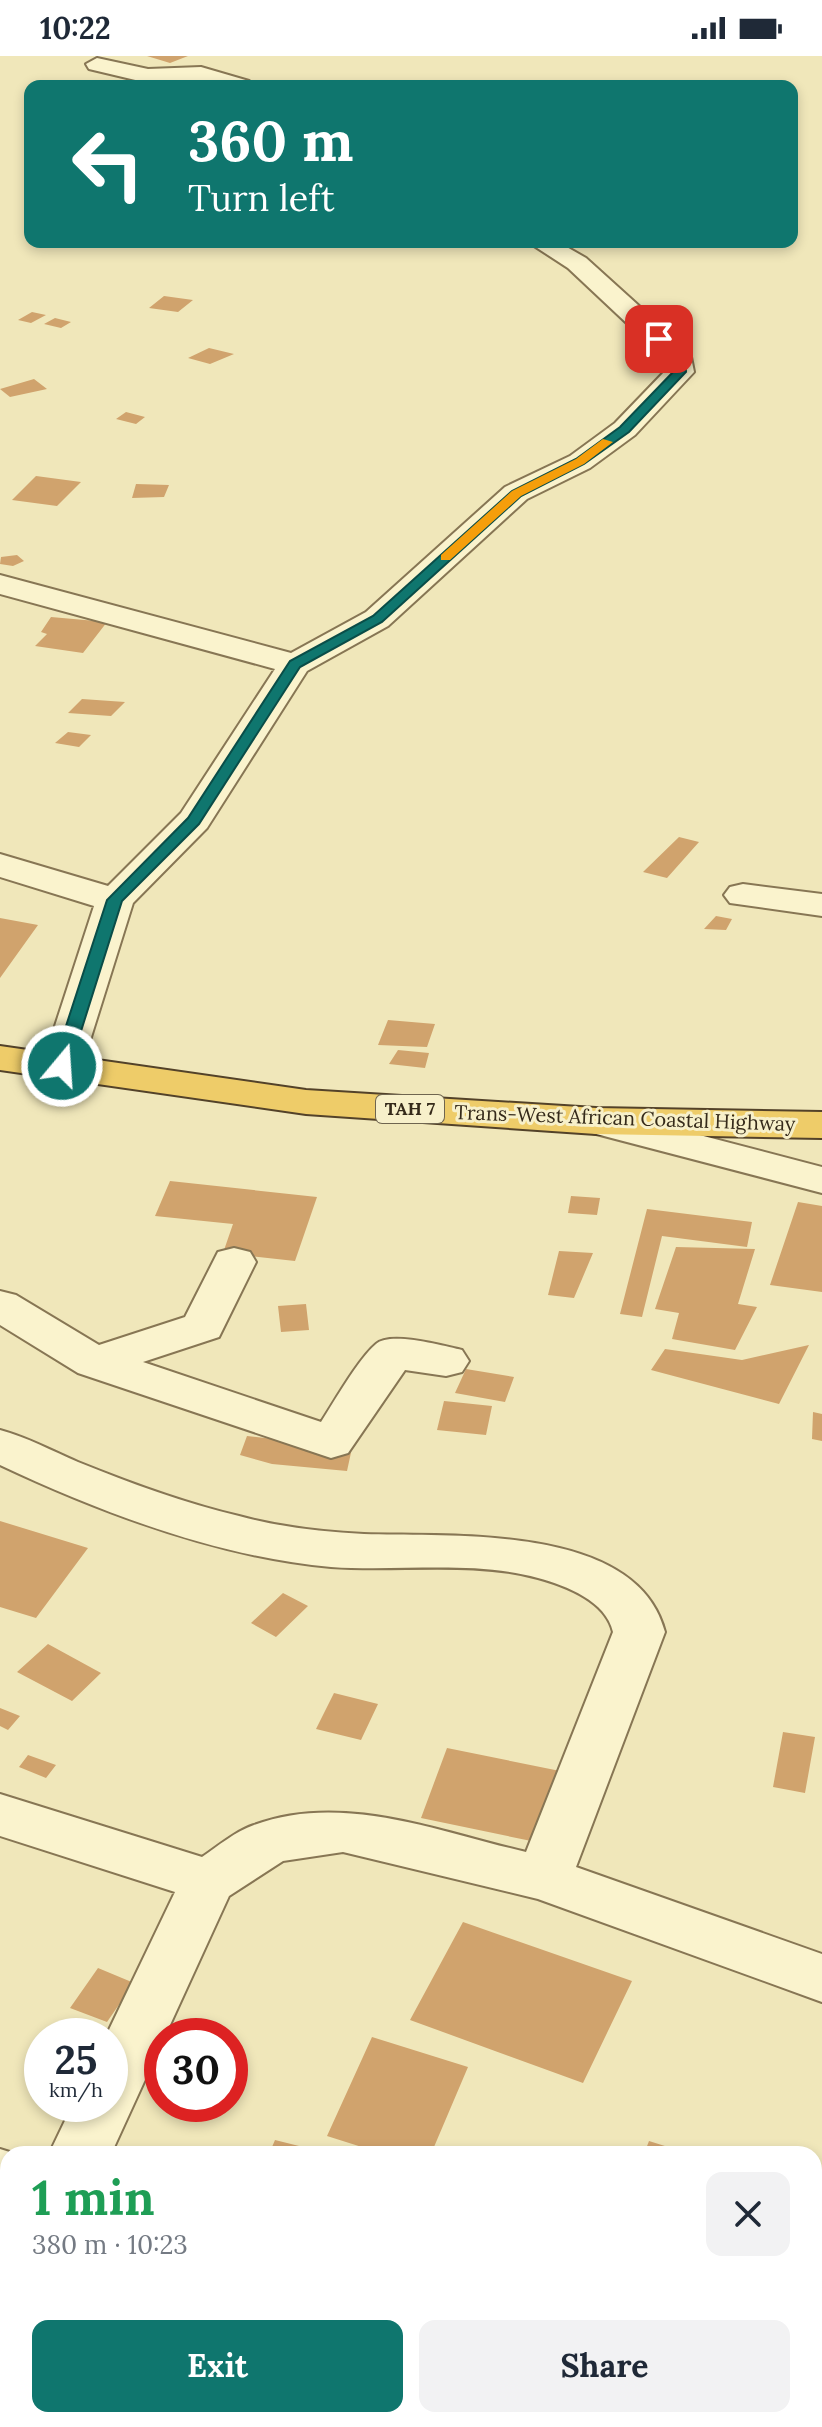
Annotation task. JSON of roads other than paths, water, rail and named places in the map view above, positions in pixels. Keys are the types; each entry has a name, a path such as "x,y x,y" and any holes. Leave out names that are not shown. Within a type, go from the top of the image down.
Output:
{"highway":[{"name":"Trans-West African Coastal Highway","path":"0,1058 306,1102 596,1121 822,1125"}],"street":[{"path":"97,64 148,76 201,74 221,80"},
{"path":"62,1066 115,900 194,820 295,664 377,619 516,493 580,462 625,429 680,372 680,358 577,263 551,248"},
{"path":"0,584 295,664"},
{"path":"0,865 115,900"},
{"path":"743,895 822,905"},
{"path":"596,1121 822,1180"},
{"path":"94,1362 203,1327 234,1262"},
{"path":"0,1305 94,1362 331,1442 393,1353 446,1361"},
{"path":"0,1446 41,1465 176,1513 269,1541 346,1551 525,1558 606,1587 631,1607 639,1632 544,1878"},
{"path":"0,1815 208,1881"},
{"path":"128,2052 208,1881 270,1841 343,1831 544,1878 822,1978"},
{"path":"84,2146 95,2122"}]}
